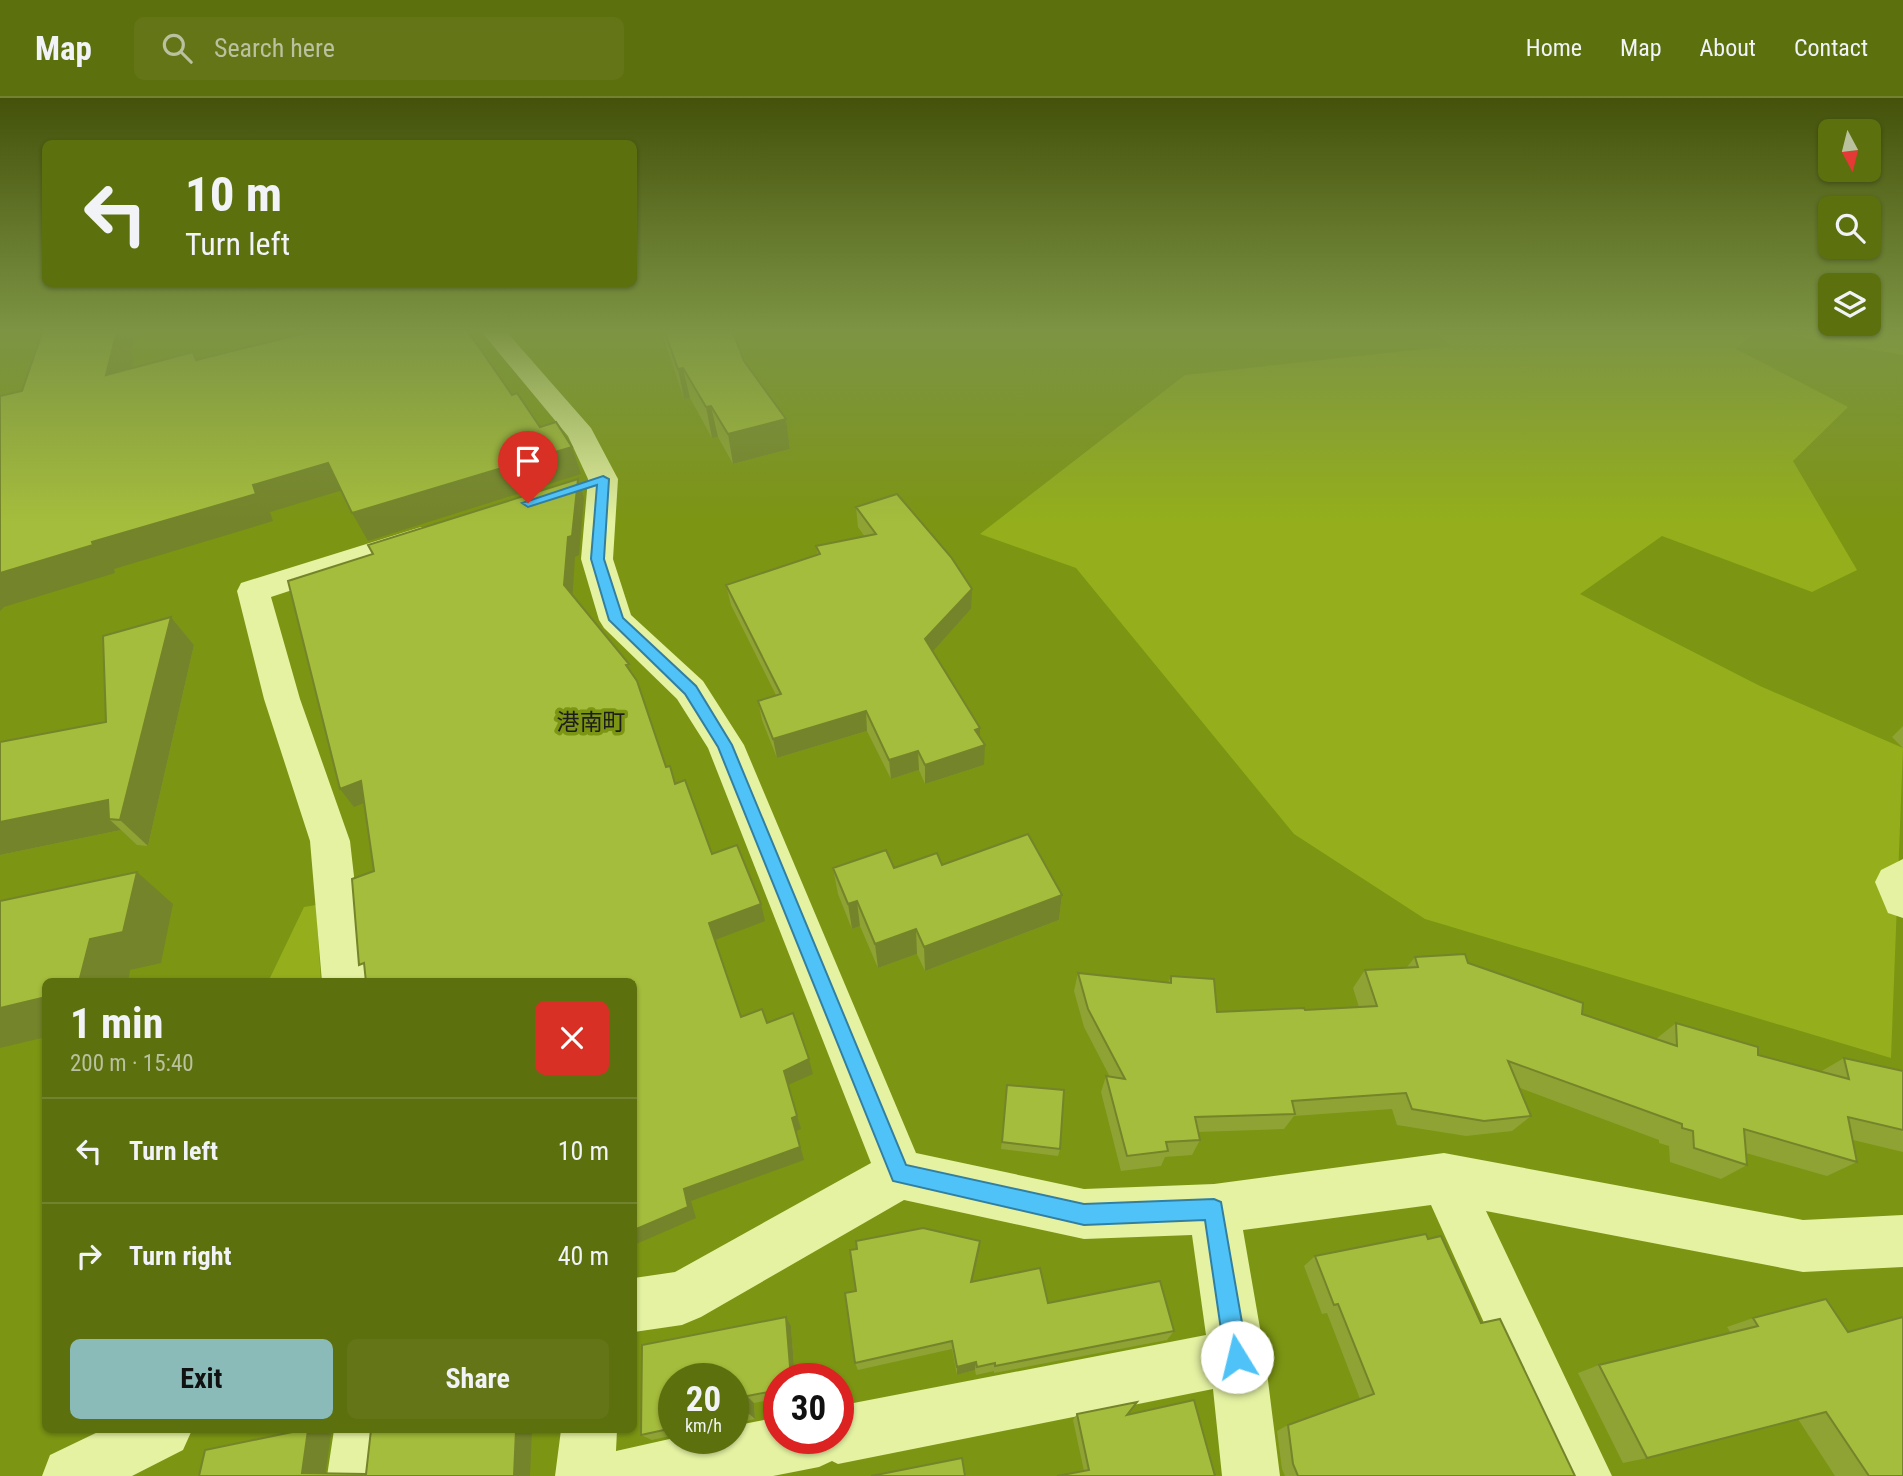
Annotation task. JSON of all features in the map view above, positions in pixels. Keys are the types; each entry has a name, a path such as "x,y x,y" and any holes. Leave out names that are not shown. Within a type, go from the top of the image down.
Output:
{"street":[{"path":"547,394 581,434 603,479 597,559 616,620 690,690 725,745 900,1174"},
{"path":"564,492 603,479"},
{"path":"344,978 330,841 282,699 253,591 447,529"},
{"path":"1903,876 1896,881 1903,900"},
{"path":"637,1305 682,1298 900,1174 1084,1214 1214,1209 1444,1178 1803,1246 1903,1241"},
{"path":"1444,1178 1583,1476"},
{"path":"1214,1209 1237,1357 1251,1476"},
{"path":"854,1432 1237,1357"},
{"path":"71,1476 157,1433"},
{"path":"356,1476 362,1433"},
{"path":"584,1476 589,1433"},
{"path":"627,1476 763,1449"}],"green space":[{"path":"1160,394 1823,394 1848,407 1793,461 1857,570 1812,592 1662,536 1580,594 1760,686 1903,748 1891,1058 1425,919 1294,834 1076,568 980,534"},
{"path":"316,905 321,978 270,978 304,907"}],"building":[{"path":"518,394 540,427 556,422 572,447 352,513 328,463 253,485 256,494 92,542 93,545 0,573 0,396"},
{"path":"699,394 768,394 786,419 728,434 711,406 706,407"},
{"path":"578,479 572,536 568,537 564,585 629,664 626,665 637,681 666,767 670,766 675,784 685,780 712,854 737,845 761,904 709,923 741,1017 762,1009 767,1023 793,1013 809,1059 784,1071 797,1116 792,1118 800,1147 684,1189 688,1207 637,1229 637,978 366,978 364,963 359,965 352,879 374,871 361,781 340,789 288,581 373,554 368,545"},
{"path":"897,494 951,557 972,589 925,639 980,728 975,730 985,745 925,765 918,751 889,760 866,711 773,739 758,701 781,694 726,585 820,554 816,546 876,534 856,507"},
{"path":"171,617 120,820 109,819 108,800 0,822 0,742 106,722 103,636"},
{"path":"1028,834 1062,895 924,947 916,929 875,944 857,901 848,904 833,868 886,850 894,868 937,853 942,865"},
{"path":"137,872 123,932 90,939 80,978 42,978 42,998 0,1008 0,901"},
{"path":"1465,954 1468,963 1583,1003 1582,1014 1677,1046 1676,1023 1758,1047 1758,1055 1849,1079 1844,1058 1903,1071 1903,1130 1848,1117 1857,1162 1744,1129 1747,1165 1694,1148 1693,1131 1682,1128 1682,1124 1508,1061 1531,1116 1484,1121 1412,1109 1406,1093 1292,1101 1295,1114 1195,1117 1200,1140 1166,1142 1168,1151 1127,1156 1106,1076 1125,1079 1088,1009 1078,973 1171,983 1171,976 1214,979 1217,1012 1305,1010 1377,1006 1365,970 1418,967 1415,957"},
{"path":"1007,1085 1064,1090 1060,1149 1002,1142"},
{"path":"923,1228 980,1241 971,1282 1040,1268 1048,1303 1160,1281 1174,1331 995,1366 995,1363 977,1367 976,1362 957,1367 952,1341 855,1363 845,1293 856,1291 850,1250 857,1249 856,1241"},
{"path":"1426,1234 1428,1239 1441,1236 1481,1323 1500,1319 1575,1476 1298,1476 1293,1464 1288,1425 1374,1394 1338,1304 1334,1305 1315,1256"},
{"path":"1826,1299 1848,1332 1903,1317 1903,1476 1869,1476 1826,1412 1647,1458 1599,1365 1758,1326 1753,1318"},
{"path":"786,1317 790,1363 763,1363 763,1393 749,1396 749,1363 658,1363 658,1431 641,1435 642,1345"},
{"path":"1194,1400 1215,1476 1057,1476 1089,1470 1077,1414 1137,1402 1127,1415"},
{"path":"287,1433 308,1433 302,1473 366,1474 371,1433 516,1433 514,1476 199,1476 205,1450"},
{"path":"962,1458 965,1476 871,1476"}],"district":[{"name":"港南町","path":"591,722"}],"route":[{"path":"528,503 603,479 597,559 616,620 690,690 725,745 900,1174 1084,1214 1214,1209 1237,1357"}]}
